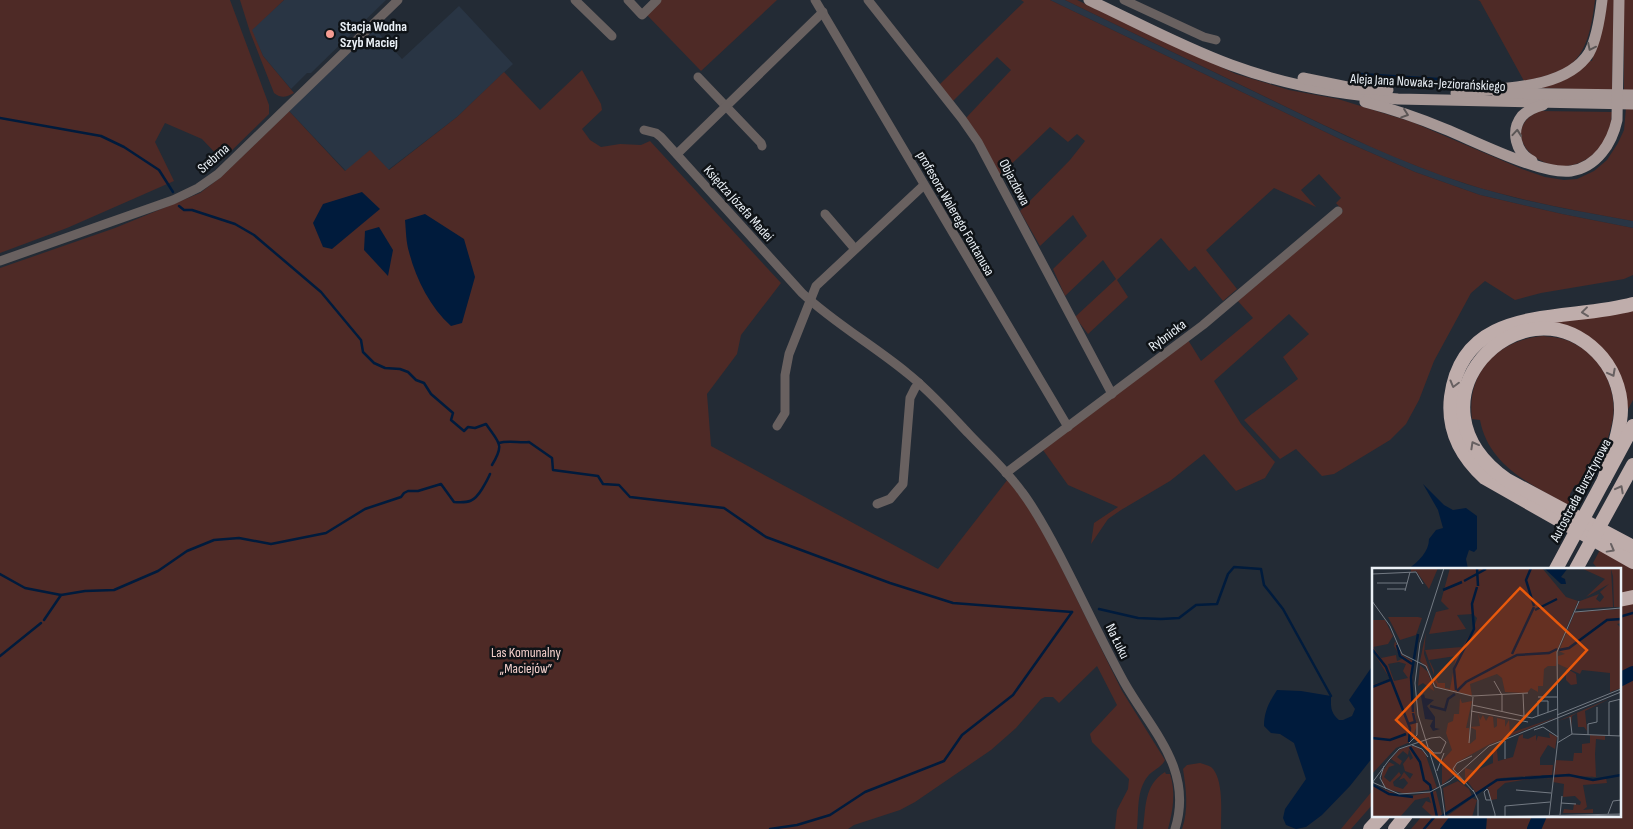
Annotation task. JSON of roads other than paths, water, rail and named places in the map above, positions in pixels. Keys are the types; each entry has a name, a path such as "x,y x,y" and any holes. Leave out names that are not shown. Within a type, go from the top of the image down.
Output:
{"highway":[{"path":"1633,304 1616,308 1528,319 1496,330 1484,338 1461,364 1453,384 1450,405 1452,424 1458,443 1473,466 1485,478 1633,562"},
{"path":"1604,480 1621,412 1615,377 1604,359 1589,344 1570,333 1550,330 1530,330 1510,336 1493,346 1480,359 1472,371 1466,388 1464,420 1470,440 1480,456 1492,469 1507,480 1633,547"},
{"name":"Autostrada Bursztynowa","path":"1557,568 1633,426"},
{"path":"1577,568 1633,465"},
{"path":"1620,600 1633,597"},
{"path":"1370,829 1382,816"},
{"path":"1395,829 1405,816"}],"main road":[{"name":"Aleja Jana Nowaka-Jeziorańskiego","path":"1089,0 1195,50 1232,65 1272,78 1325,91 1398,99 1633,104"},
{"name":"Aleja Jana Nowaka-Jeziorańskiego","path":"1106,0 1235,59 1273,70 1352,88 1456,93 1633,95"},
{"path":"1456,93 1532,85 1558,78 1569,72 1589,52 1594,41 1602,0"},
{"path":"1325,91 1410,116 1521,161 1544,168 1572,171 1587,165 1599,156 1614,134 1617,120 1619,0"},
{"path":"1544,168 1528,159 1520,151 1516,143 1517,127 1522,117 1531,110 1555,102"}],"street":[{"name":"Srebrna","path":"0,261 173,200 198,188 218,174 398,0"},
{"path":"575,0 612,36"},
{"path":"628,0 642,15 658,0"},
{"name":"profesora Walerego Fontanusa","path":"815,0 1068,427"},
{"name":"Objazdowa","path":"868,0 978,142 1112,394"},
{"path":"1124,0 1204,37 1216,40"},
{"path":"677,154 823,12"},
{"path":"698,77 761,142 762,146"},
{"name":"Księdza Józefa Madei","path":"644,130 656,133 677,154 788,279 810,300 919,383 1006,473"},
{"path":"777,426 785,413 785,375 789,354 816,286 924,186"},
{"name":"Rybnicka","path":"1006,473 1209,320 1338,211"},
{"path":"825,214 855,249"},
{"path":"877,504 890,499 903,484 910,398 914,388 919,383"},
{"name":"Na Łuku","path":"1006,473 1039,517 1134,700 1161,740 1174,764 1178,776 1180,799 1175,829"}],"water":[{"path":"362,192 380,209 332,249 323,247 313,223 323,204"},
{"path":"425,214 464,239 475,277 462,323 451,326 443,318 425,292 412,262 407,244 405,220"},
{"path":"379,227 393,250 388,276 364,250 365,231"},
{"path":"1423,484 1444,505 1453,510 1466,508 1477,516 1477,549 1474,552 1469,550 1466,559 1468,568 1409,568 1422,556 1429,544 1429,539 1436,530 1443,528 1438,510"},
{"path":"1372,662 1372,758 1350,786 1322,815 1306,827 1296,829 1286,825 1283,818 1285,809 1306,779 1294,743 1280,734 1271,733 1264,726 1269,703 1277,690 1301,691 1331,696 1333,712 1339,720 1343,720 1352,716 1355,709 1349,700 1371,668"},
{"path":"1450,816 1487,816 1486,829 1440,829"}],"waterway":[{"path":"1360,74 1438,79"},
{"path":"0,118 101,136 124,147 159,170 173,192"},
{"path":"179,206 184,210 192,210 235,224 254,235 321,292 361,340 363,352 374,363 385,368 400,369 408,372 416,380 424,383 431,394 453,413 451,420 464,431 468,427 475,428 486,424 499,444 498,452 492,465"},
{"path":"499,443 529,442 552,458 553,470 598,476 603,484 619,485 630,497 724,508 766,537 890,583 953,603 1072,612"},
{"path":"44,620 61,595 85,591 114,590 158,571 187,551 214,540 239,538 271,544 326,533 365,509 401,497 408,491 418,491 441,484 454,502 467,502 474,499 479,493 490,474"},
{"path":"1099,609 1138,618 1179,618 1196,605 1217,604 1228,574 1234,567 1261,569 1264,585 1283,609 1331,696"},
{"path":"0,574 25,588 61,595"},
{"path":"770,829 797,825 830,815 865,792 944,761 962,735 1013,695 1072,612"},
{"path":"1620,617 1633,613"},
{"path":"0,656 41,623"},
{"path":"1620,680 1633,673"},
{"path":"1424,829 1435,816"},
{"path":"1534,829 1540,816"}],"place":[{"name":"Stacja Wodna Szyb Maciej","path":"330,34"}],"park label":[{"name":"Las Komunalny „Maciejów”","path":"526,660"}]}
